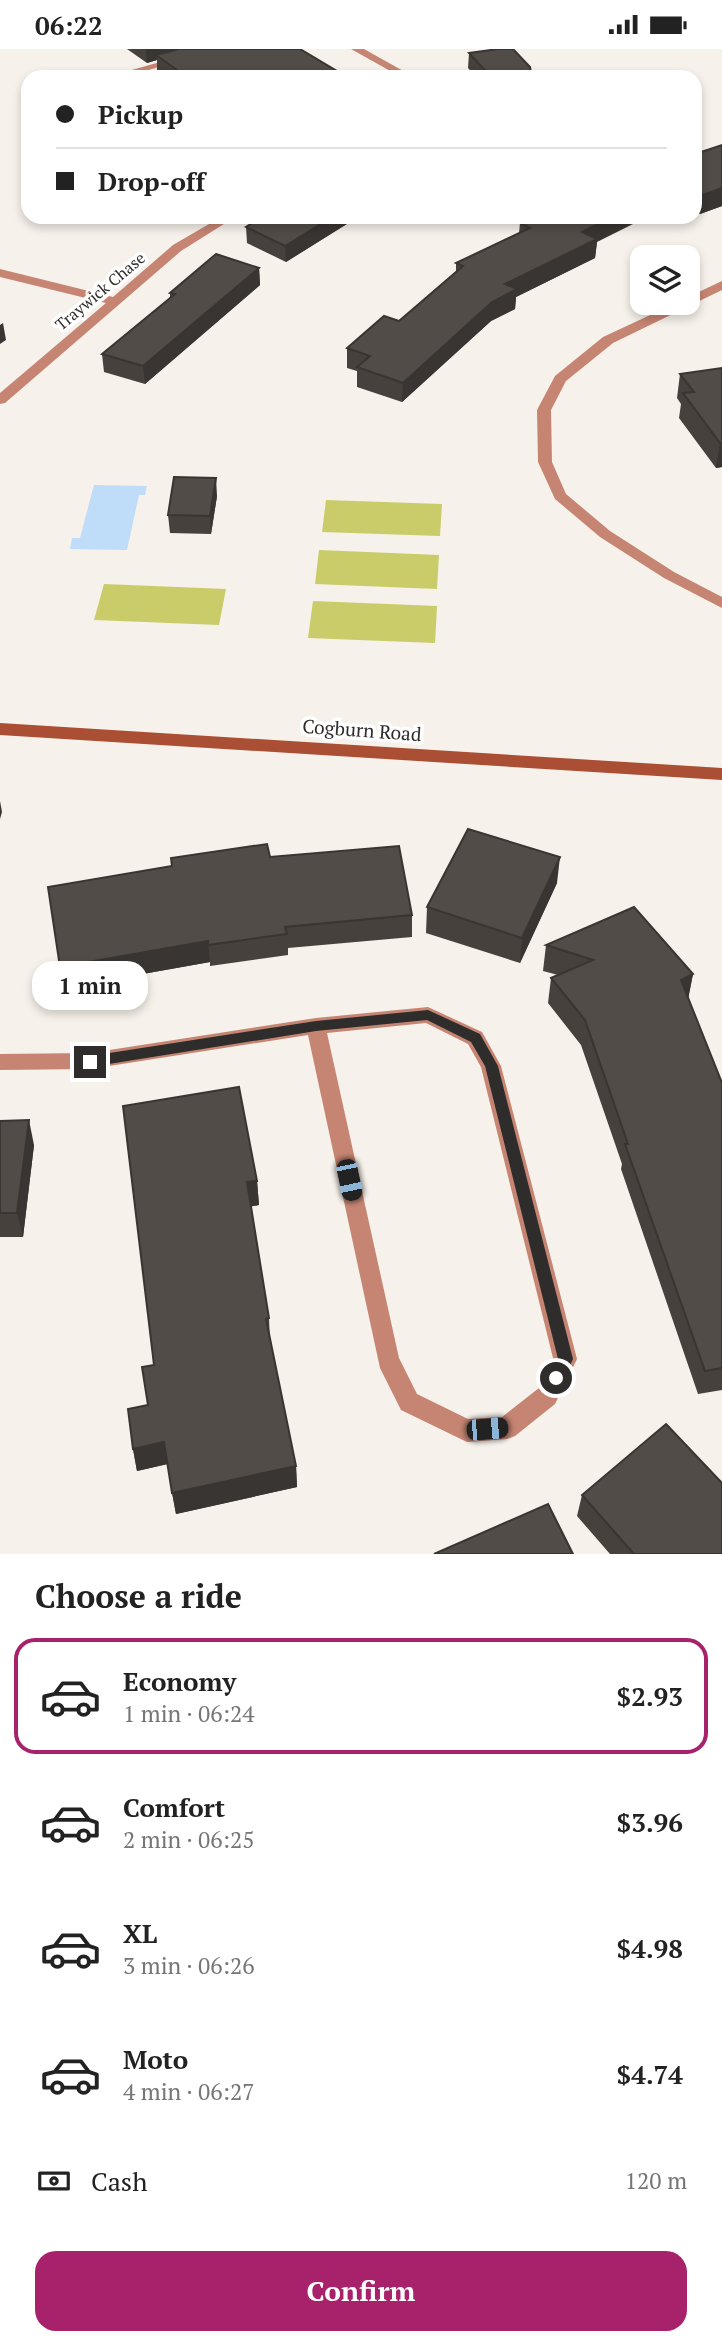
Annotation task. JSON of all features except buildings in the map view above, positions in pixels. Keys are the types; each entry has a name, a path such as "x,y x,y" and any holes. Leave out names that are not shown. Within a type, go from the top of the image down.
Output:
{"street":[{"path":"138,70 217,49"},
{"path":"356,49 396,70"},
{"name":"Traywick Chase","path":"0,400 177,248 217,224"},
{"path":"0,273 114,301"},
{"path":"700,296 722,285"},
{"path":"660,315 608,340 559,379 544,410 545,462 560,496 605,534 669,575 722,603"},
{"name":"Cogburn Road","path":"0,729 722,774"},
{"path":"0,1062 90,1062 316,1026 428,1015 475,1038 491,1066 565,1359 547,1396 507,1427 467,1431 408,1402 388,1360 316,1026"}],"green space":[{"path":"326,500 442,504 440,536 322,532"},
{"path":"319,550 439,555 437,589 315,584"},
{"path":"104,584 226,589 219,625 94,620"},
{"path":"313,601 437,606 435,643 308,638"}],"water":[{"path":"94,485 147,486 145,495 139,495 127,550 70,549 72,538 80,538"}],"route":[{"path":"90,1062 316,1026 428,1015 475,1038 491,1066 565,1359 556,1378"}]}
